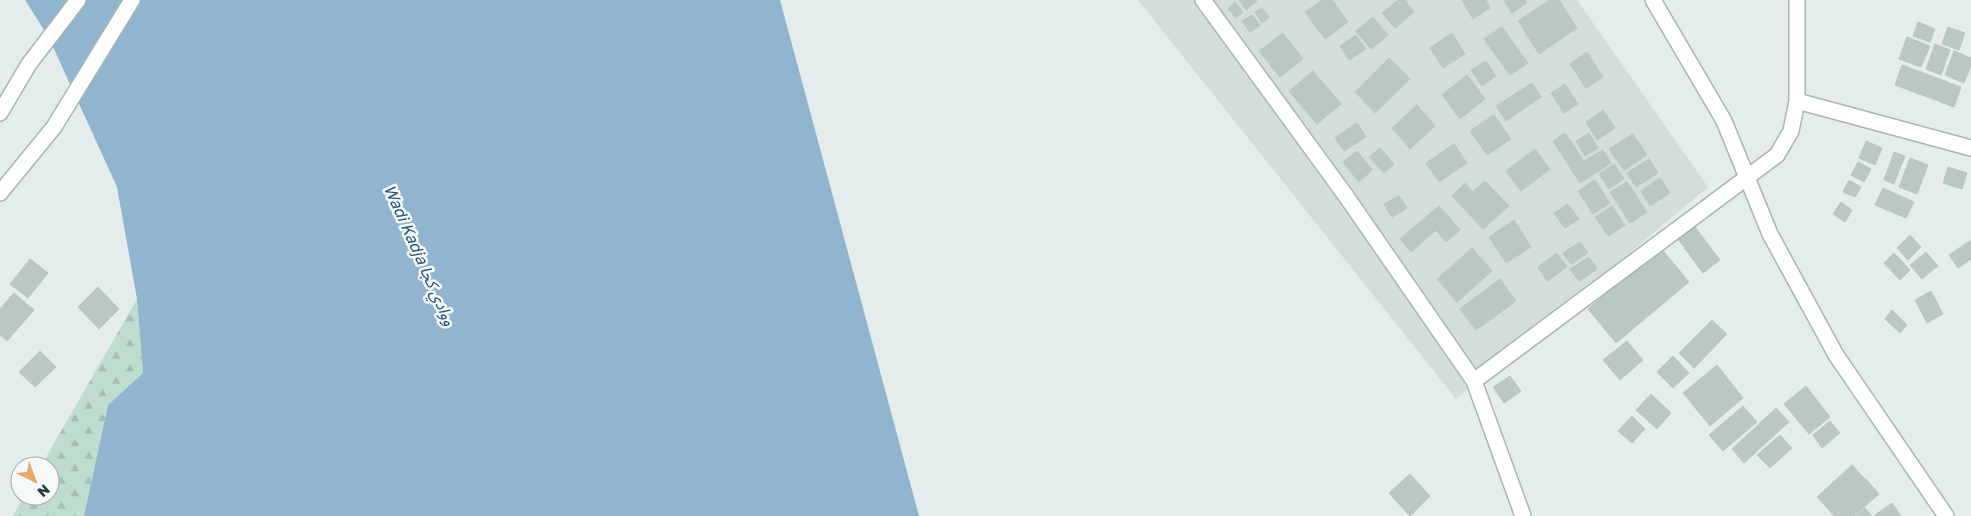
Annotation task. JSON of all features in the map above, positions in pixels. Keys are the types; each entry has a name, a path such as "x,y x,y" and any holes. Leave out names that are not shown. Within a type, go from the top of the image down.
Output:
{"street":[{"path":"0,113 30,64 78,0"},
{"path":"0,193 54,127 132,0"},
{"path":"1203,0 1346,196 1474,381 1523,516"},
{"path":"1653,0 1724,121 1770,234 1836,355 1946,516"},
{"path":"1474,381 1777,156 1790,131 1796,101 1797,0"},
{"path":"1796,101 1971,148"}],"shaded area":[{"path":"1138,0 1577,0 1708,187 1456,399"}],"green space":[{"path":"137,299 143,373 108,405 84,516 13,516 18,506 60,506 60,456 47,456"}],"water":[{"name":"Wadi Kadja ووادي كجا","path":"25,0 780,0 919,516 84,516 108,405 143,373 137,299 117,187 49,38"}],"building":[{"path":"1239,0 1256,0 1257,1 1246,10"},
{"path":"1322,0 1332,0 1348,22 1325,39 1305,12"},
{"path":"1398,0 1405,0 1414,12 1395,28 1382,13"},
{"path":"1462,0 1486,0 1490,8 1473,19"},
{"path":"1525,0 1527,3 1512,13 1504,1"},
{"path":"1550,0 1559,0 1577,28 1539,54 1518,21"},
{"path":"1235,2 1243,12 1236,18 1228,9"},
{"path":"1262,8 1269,17 1262,23 1255,12"},
{"path":"1252,15 1260,25 1250,32 1242,21"},
{"path":"1373,17 1388,35 1371,49 1356,31"},
{"path":"1918,22 1935,29 1930,42 1913,36"},
{"path":"1502,27 1528,63 1510,75 1484,39"},
{"path":"1948,27 1965,33 1959,50 1942,44"},
{"path":"1283,33 1303,59 1280,77 1259,51"},
{"path":"1452,33 1465,54 1443,68 1430,48"},
{"path":"1356,35 1366,49 1349,60 1340,46"},
{"path":"1907,37 1930,46 1921,67 1899,59"},
{"path":"1935,44 1950,50 1941,75 1926,69"},
{"path":"1954,51 1971,58 1971,66 1964,83 1945,75"},
{"path":"1587,52 1603,77 1586,88 1570,64"},
{"path":"1389,58 1410,79 1375,113 1355,92"},
{"path":"1486,61 1496,76 1482,86 1471,70"},
{"path":"1902,65 1961,87 1954,107 1895,85"},
{"path":"1313,71 1341,104 1317,124 1289,91"},
{"path":"1467,75 1485,99 1460,119 1442,95"},
{"path":"1532,83 1541,97 1506,121 1496,106"},
{"path":"1565,84 1578,104 1564,113 1551,93"},
{"path":"1417,105 1435,126 1410,149 1392,128"},
{"path":"1603,110 1615,128 1597,140 1586,122"},
{"path":"1494,115 1511,139 1487,155 1470,131"},
{"path":"1357,123 1366,137 1344,151 1335,138"},
{"path":"1565,133 1584,161 1603,150 1611,163 1580,183 1553,141"},
{"path":"1589,133 1598,148 1585,156 1576,141"},
{"path":"1633,134 1647,155 1624,170 1609,149"},
{"path":"1866,141 1882,148 1875,165 1859,158"},
{"path":"1454,144 1467,163 1439,182 1426,163"},
{"path":"1380,148 1394,164 1384,173 1369,157"},
{"path":"1535,149 1550,169 1521,191 1506,171"},
{"path":"1357,151 1372,170 1359,182 1343,162"},
{"path":"1894,152 1905,156 1894,184 1884,180"},
{"path":"1910,158 1928,165 1917,194 1899,187"},
{"path":"1649,159 1658,173 1636,187 1627,173"},
{"path":"1858,162 1871,169 1864,182 1851,175"},
{"path":"1614,164 1624,179 1609,189 1599,174"},
{"path":"1948,167 1967,173 1962,189 1943,183"},
{"path":"1660,178 1670,193 1650,206 1641,191"},
{"path":"1595,180 1610,203 1593,214 1578,191"},
{"path":"1849,180 1861,187 1855,197 1843,192"},
{"path":"1485,181 1509,206 1483,229 1452,196 1465,183 1473,192"},
{"path":"1627,182 1647,212 1630,223 1610,192"},
{"path":"1883,188 1914,202 1906,218 1875,205"},
{"path":"1399,196 1407,208 1392,217 1384,204"},
{"path":"1841,202 1852,210 1845,222 1833,214"},
{"path":"1568,204 1579,219 1565,228 1554,213"},
{"path":"1439,206 1460,230 1446,242 1436,230 1411,252 1400,239"},
{"path":"1612,206 1625,225 1608,236 1595,217"},
{"path":"1514,220 1531,247 1506,263 1489,237"},
{"path":"1695,227 1720,260 1703,273 1678,239"},
{"path":"1910,235 1921,247 1908,260 1897,248"},
{"path":"1971,240 1971,259 1958,268 1949,255"},
{"path":"1580,242 1588,253 1571,264 1563,253"},
{"path":"1472,248 1492,271 1457,302 1437,279"},
{"path":"1661,248 1689,282 1616,343 1588,309"},
{"path":"1926,252 1938,266 1922,279 1910,265"},
{"path":"1557,253 1567,267 1547,281 1538,267"},
{"path":"1894,253 1910,270 1900,280 1884,263"},
{"path":"1589,257 1597,269 1579,281 1570,269"},
{"path":"30,259 48,273 28,298 10,284"},
{"path":"1500,279 1516,301 1476,330 1460,309"},
{"path":"98,287 119,309 99,329 78,307"},
{"path":"1931,291 1943,314 1927,323 1915,300"},
{"path":"14,293 34,310 7,341 0,335 0,309"},
{"path":"1892,310 1907,325 1900,333 1885,319"},
{"path":"1712,320 1727,334 1694,368 1679,353"},
{"path":"1627,341 1643,360 1620,380 1603,360"},
{"path":"40,351 56,367 35,387 19,372"},
{"path":"1673,356 1689,373 1673,388 1657,372"},
{"path":"1717,365 1743,398 1710,426 1683,393"},
{"path":"1510,376 1521,391 1504,403 1493,387"},
{"path":"1806,386 1830,417 1809,434 1784,404"},
{"path":"1651,394 1671,413 1657,429 1636,410"},
{"path":"1743,406 1757,422 1723,451 1709,435"},
{"path":"1776,408 1789,422 1744,463 1732,449"},
{"path":"1632,416 1645,429 1632,443 1618,431"},
{"path":"1830,421 1840,433 1822,448 1813,435"},
{"path":"1780,435 1792,448 1770,468 1757,455"},
{"path":"1852,465 1864,478 1829,510 1817,497"},
{"path":"1410,474 1430,496 1410,516 1389,493"},
{"path":"1865,478 1879,494 1854,516 1834,516 1829,510"},
{"path":"1892,503 1901,516 1875,515"},
{"path":"1865,508 1872,516 1856,516"}]}
